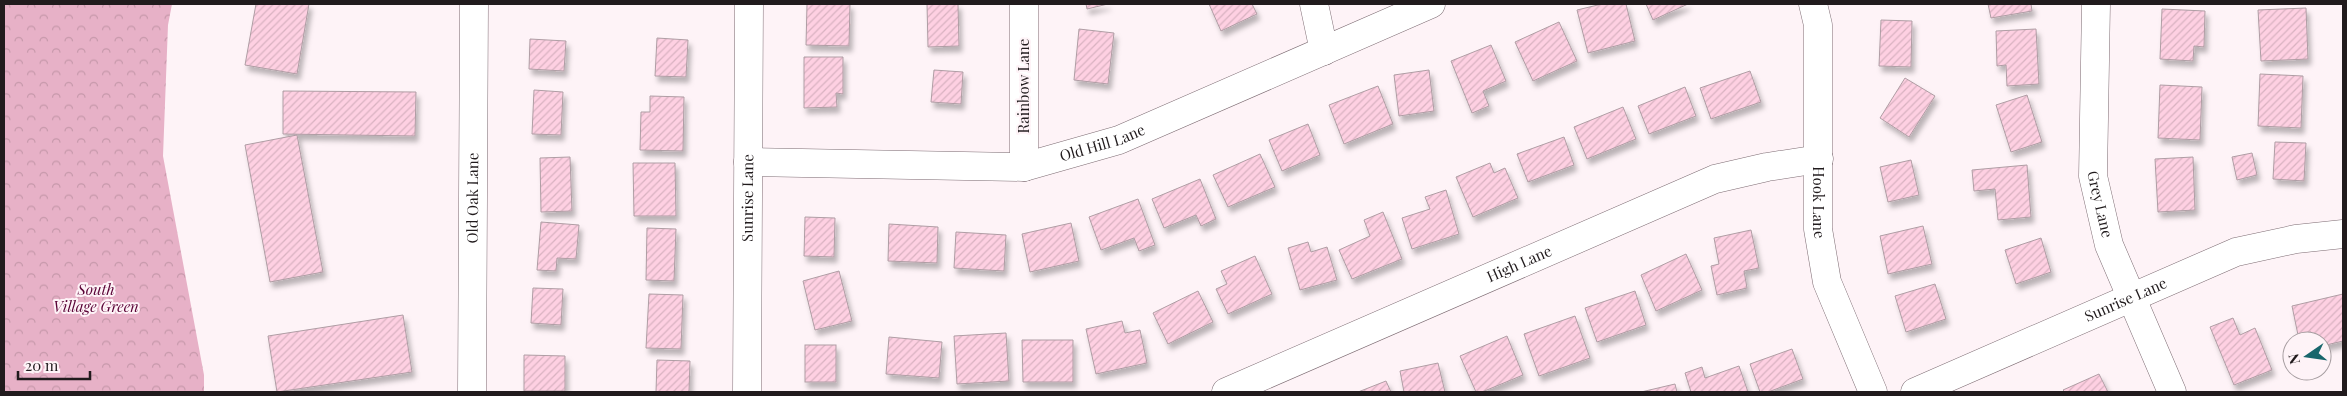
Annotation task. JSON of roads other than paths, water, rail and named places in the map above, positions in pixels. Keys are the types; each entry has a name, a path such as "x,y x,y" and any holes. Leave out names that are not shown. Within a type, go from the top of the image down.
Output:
{"street":[{"name":"Old Oak Lane","path":"472,392 474,4"},
{"name":"Sunrise Lane","path":"747,392 749,4"},
{"name":"Rainbow Lane","path":"1024,4 1024,167"},
{"path":"1314,4 1324,51"},
{"name":"Old Hill Lane","path":"748,162 1024,167 1119,140 1431,4"},
{"name":"Hook Lane","path":"1813,4 1818,25 1818,229 1827,282 1873,392"},
{"name":"Grey Lane","path":"2096,4 2093,176 2108,245 2172,392"},
{"name":"High Lane","path":"1226,392 1716,179 1767,167 1819,158"},
{"name":"Sunrise Lane","path":"1915,392 2236,252 2296,239 2343,234"}],"park label":[{"name":"South Village Green","path":"96,298"}]}
